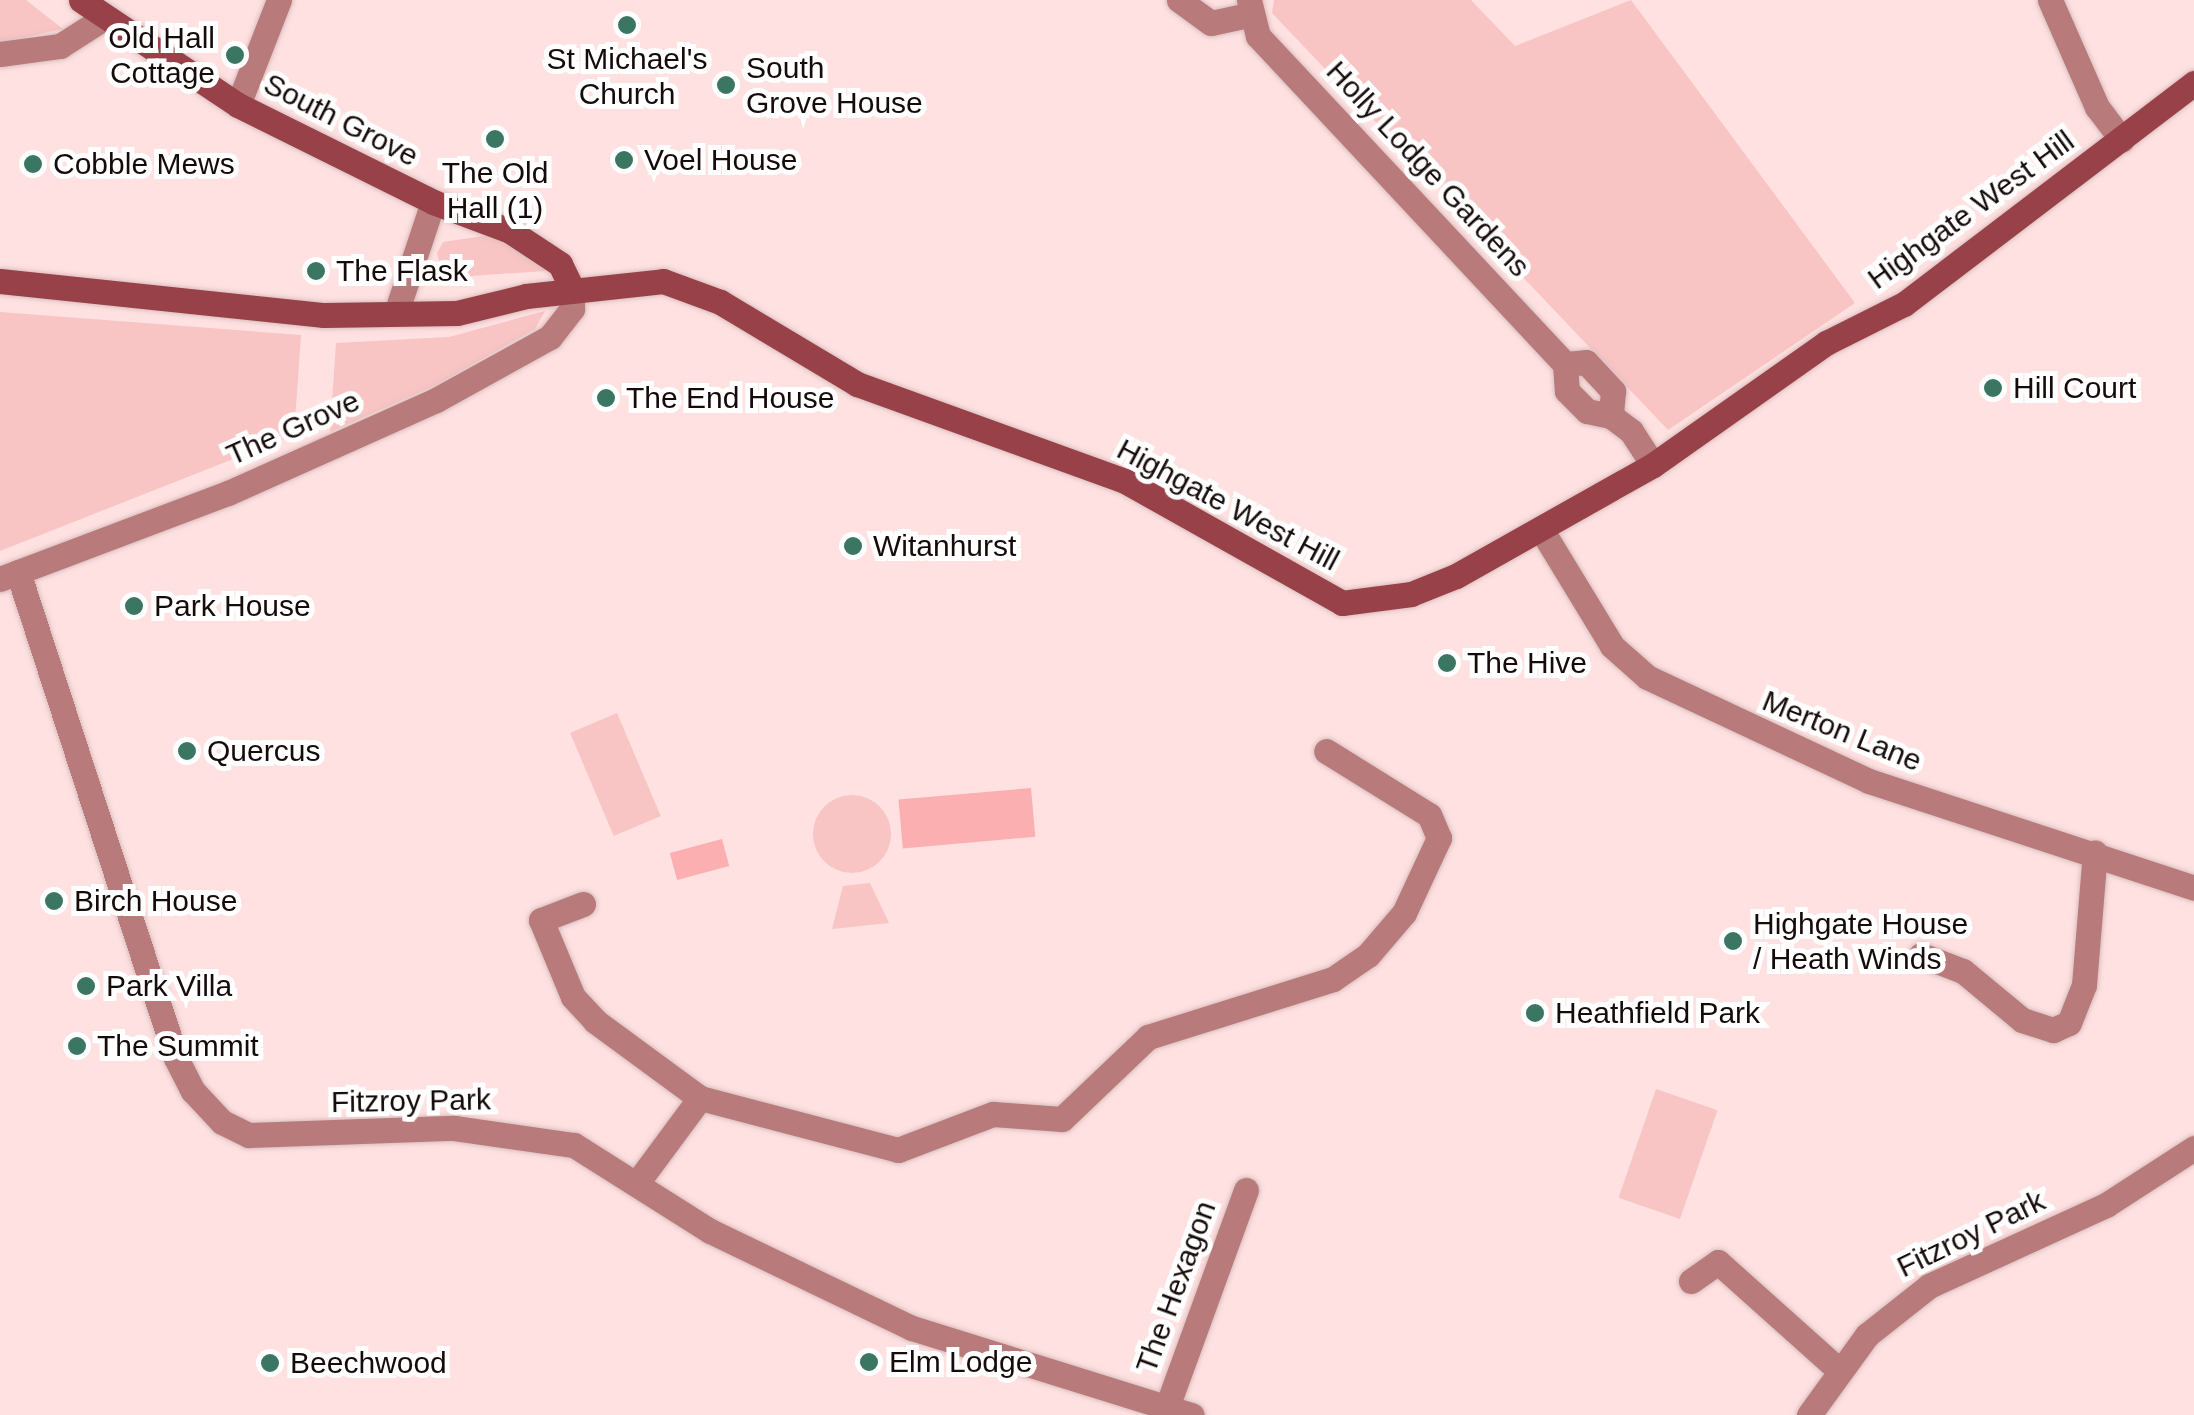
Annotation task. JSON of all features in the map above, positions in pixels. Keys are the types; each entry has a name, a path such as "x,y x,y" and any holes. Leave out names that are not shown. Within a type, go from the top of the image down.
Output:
{"street":[{"name":"South Grove","path":"81,0 238,105 432,202 510,230 560,264 572,289"},
{"path":"238,105 279,0"},
{"name":"Holly Lodge Gardens","path":"1180,0 1211,23 1249,7 1258,36 1565,364 1567,391 1587,411 1612,416 1631,432 1653,465"},
{"path":"2050,0 2097,107 2122,140"},
{"path":"0,54 60,46 104,18"},
{"name":"Highgate West Hill","path":"0,281 324,315 457,313 572,289 663,281 690,288 857,384 1124,481 1342,604 1440,584 1653,465 1813,352 1904,304 2194,83"},
{"path":"396,313 432,202"},
{"name":"The Grove","path":"9,576 311,456 436,400 550,337 572,309 572,289"},
{"name":"Merton Lane","path":"1541,529 1612,646 1647,677 1869,782 2095,852 2194,888"},
{"name":"Fitzroy Park","path":"9,576 176,1058 202,1104 249,1136 454,1128 520,1133 574,1146 710,1232 912,1328 1192,1415"},
{"path":"583,904 541,920 573,996 595,1021 700,1098 898,1150 993,1114 1062,1119 1148,1037 1333,979 1368,955 1404,913 1439,838 1429,815 1326,752"},
{"path":"1920,955 1963,972 1994,1004 2022,1020 2053,1030 2070,1023 2084,985 2095,852"},
{"path":"637,1183 700,1098"},
{"name":"Fitzroy Park","path":"1809,1415 1839,1370 1888,1315 1929,1286 2106,1205 2194,1148"},
{"name":"The Hexagon","path":"1167,1406 1246,1190"},
{"path":"1690,1281 1718,1262 1839,1370"}],"shaded area":[{"path":"0,0 26,0 63,29 0,43"},
{"path":"1274,0 1471,0 1515,46 1631,0 1855,303 1668,430 1272,13"},
{"path":"490,235 544,260 545,271 456,277 441,267 437,253 443,242"},
{"path":"545,311 535,329 436,385 330,432 336,343 449,337"},
{"path":"0,312 301,335 294,435 0,551"},
{"path":"617,713 661,816 614,836 570,733"},
{"path":"1031,788 1035,837 903,848 899,800"},
{"path":"852,795 867,798 879,807 888,819 888,849 879,861 867,870 852,873 837,870 825,861 816,849 813,834 816,819 825,807 837,798"},
{"path":"722,839 729,866 677,880 670,853"},
{"path":"870,883 889,923 832,929 843,886"},
{"path":"1656,1089 1717,1110 1680,1219 1619,1198"}],"place":[{"name":"St Michael's Church","path":"627,25"},
{"name":"Old Hall Cottage","path":"235,55"},
{"name":"South Grove House","path":"726,85"},
{"name":"The Old Hall (1)","path":"495,139"},
{"name":"Voel House","path":"624,160"},
{"name":"Cobble Mews","path":"33,164"},
{"name":"The Flask","path":"316,271"},
{"name":"Hill Court","path":"1993,388"},
{"name":"The End House","path":"606,398"},
{"name":"Witanhurst","path":"853,546"},
{"name":"Park House","path":"134,606"},
{"name":"The Hive","path":"1447,663"},
{"name":"Quercus","path":"187,751"},
{"name":"Birch House","path":"54,901"},
{"name":"Highgate House / Heath Winds","path":"1733,941"},
{"name":"Park Villa","path":"86,986"},
{"name":"Heathfield Park","path":"1535,1013"},
{"name":"The Summit","path":"77,1046"},
{"name":"Elm Lodge","path":"869,1362"},
{"name":"Beechwood","path":"270,1363"}]}
